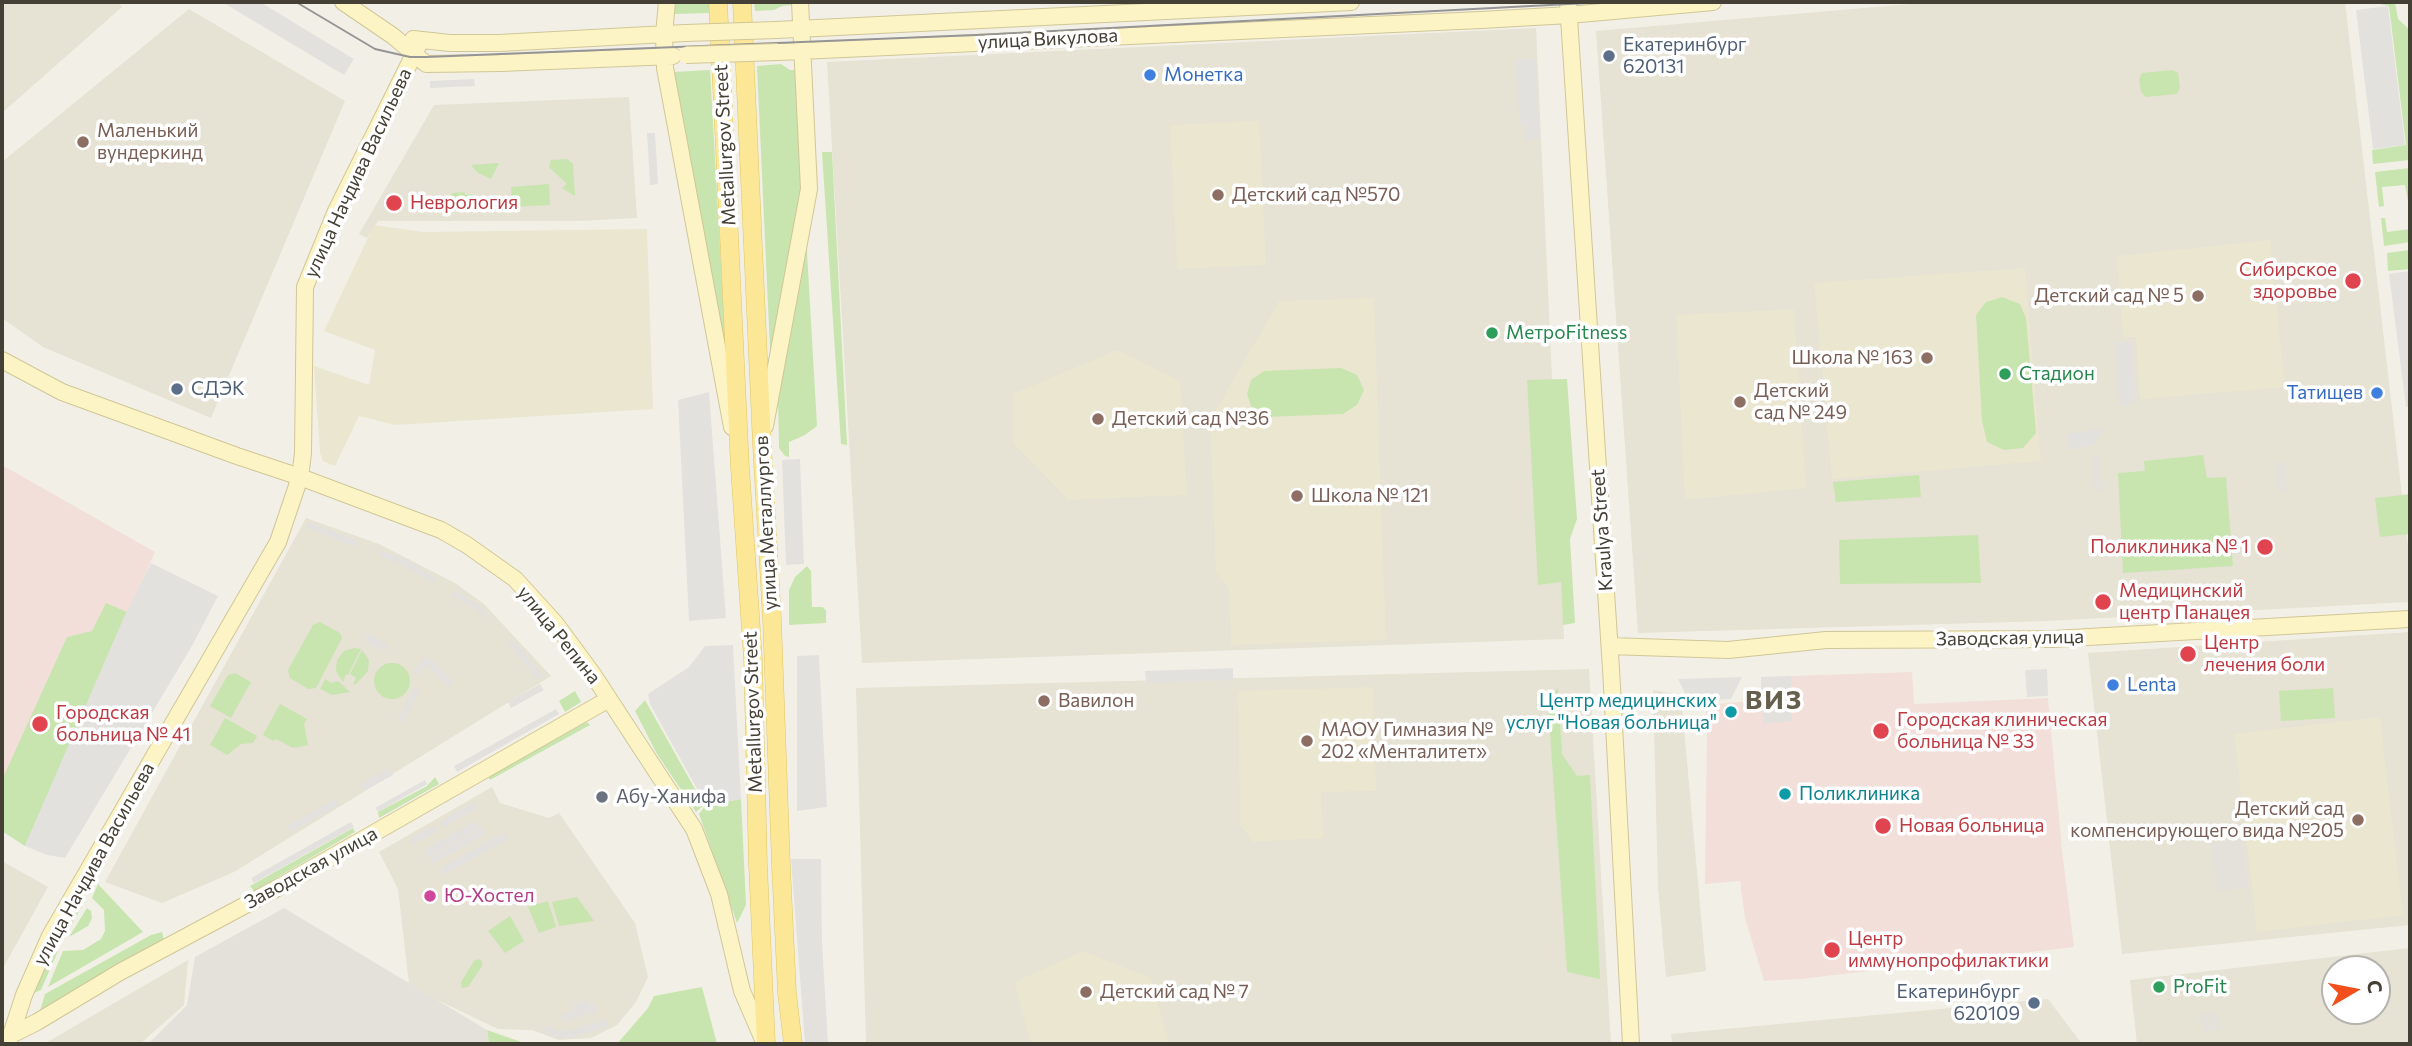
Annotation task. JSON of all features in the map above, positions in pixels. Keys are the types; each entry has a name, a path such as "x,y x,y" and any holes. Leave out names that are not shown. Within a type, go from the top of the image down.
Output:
{"main road":[{"name":"Metallurgov Street","path":"718,2 740,468 753,659 765,1044"},
{"name":"улица Металлургов","path":"742,2 787,980 793,1044"}],"street":[{"name":"улица Викулова","path":"342,2 393,36 418,47 450,43 499,43 1351,2"},
{"path":"667,2 665,56 740,468"},
{"path":"762,445 809,189 800,2"},
{"name":"улица Викулова","path":"418,47 426,64 500,64 802,51 1713,2"},
{"name":"Kraulya Street","path":"1568,9 1609,646 1631,1044"},
{"name":"улица Начдива Васильева","path":"7,1040 50,936 278,542 300,477 303,453 305,287 336,211 418,47"},
{"name":"улица Репина","path":"2,360 62,392 441,530 515,579 556,624 694,829 719,894 742,991 765,1044"},
{"name":"Заводская улица","path":"1609,646 1728,650 1826,640 2053,639 2410,619"},
{"name":"Заводская улица","path":"7,1040 120,972 281,886 609,699"}],"shaded area":[{"path":"2,2 118,2 122,7 2,113"},
{"path":"222,2 260,2 354,59 344,75"},
{"path":"1934,2 2345,2 2410,564 2410,602 2047,621 1638,633 1596,31"},
{"path":"2388,6 2405,145 2373,149 2356,10"},
{"path":"189,9 345,101 211,418 43,347 2,318 2,162"},
{"path":"1536,28 1564,639 862,663 827,62"},
{"path":"1535,59 1540,139 1526,141 1525,126 1520,126 1515,60"},
{"path":"474,79 475,86 430,88 430,81"},
{"path":"629,97 637,218 577,221 378,221 367,238 359,234 434,105"},
{"name":"Детский сад №570","path":"1259,121 1266,265 1177,269 1170,125"},
{"path":"647,133 655,133 658,184 650,185"},
{"path":"374,225 423,232 647,229 653,409 395,425 359,416 335,466 323,461 320,453 314,366 369,385 375,350 324,331"},
{"name":"Детский сад № 5","path":"2270,240 2285,387 2140,399 2136,337 2123,338 2117,256"},
{"name":"Школа № 163","path":"2025,268 2041,461 1832,479 1814,283"},
{"path":"2410,271 2410,407 2406,407 2389,274"},
{"name":"Школа № 121","path":"1374,298 1386,640 1231,645 1229,588 1216,573 1210,420 1279,301"},
{"name":"Детский сад № 249","path":"1794,309 1806,488 1685,500 1676,315"},
{"path":"2132,341 2136,402 2119,407 2116,342"},
{"name":"Детский сад №36","path":"1117,350 1180,381 1187,495 1068,500 1014,444 1013,394"},
{"path":"709,392 726,618 689,621 678,400"},
{"path":"2105,428 2093,445 2068,450 2067,434"},
{"path":"2092,456 2100,456 2103,491 2095,491"},
{"path":"800,459 804,564 786,565 782,460"},
{"path":"2285,462 2287,492 2277,492 2275,463"},
{"name":"Городская больница № 41","path":"2,465 155,552 25,846 2,831"},
{"path":"306,518 379,544 455,583 484,604 551,676 234,872 162,903 105,882"},
{"path":"309,522 358,541 356,547 307,528"},
{"path":"381,551 404,559 436,578 433,583 402,565 379,556"},
{"path":"151,563 218,596 192,646 65,858 47,855 25,846 124,617"},
{"path":"456,591 488,614 484,618 477,610 453,596"},
{"path":"2410,632 2410,925 2122,954 2088,653"},
{"path":"368,634 388,644 384,652 364,641"},
{"path":"514,641 543,676 538,680 509,645"},
{"path":"733,645 741,799 706,805 650,704 648,694 689,667 705,646"},
{"path":"819,655 827,807 797,811 797,656"},
{"path":"425,656 454,683 448,686 427,665 418,675 413,671"},
{"path":"1233,668 1233,680 1146,683 1145,671"},
{"path":"1589,669 1611,1044 866,1044 856,688"},
{"path":"2047,669 2048,696 2027,697 2025,670"},
{"name":"Новая больница","path":"1912,672 1914,704 2048,698 2074,947 1764,981 1745,918 1740,881 1705,884 1706,705 1761,700 1761,677"},
{"path":"1791,676 1792,721 1763,724 1761,677"},
{"path":"1742,677 1731,699 1689,701 1678,679"},
{"path":"540,684 544,690 511,708 508,702"},
{"path":"415,687 420,690 402,723 397,720"},
{"name":"МАОУ Гимназия № 202 «Менталитет»","path":"1373,687 1376,791 1321,792 1323,838 1253,842 1240,825 1238,691"},
{"path":"1653,690 1681,695 1706,971 1666,977 1658,888"},
{"path":"556,709 559,714 457,772 454,766"},
{"path":"2380,717 2403,915 2257,932 2234,734"},
{"path":"389,768 393,775 364,791 360,784"},
{"path":"425,780 427,784 378,812 375,808"},
{"path":"492,787 500,803 549,818 559,813 635,923 648,977 636,1002 617,1025 591,1038 559,1040 532,1030 498,1029 409,984 398,889 379,852"},
{"path":"336,798 339,805 291,832 287,826"},
{"path":"474,802 477,808 442,828 439,822"},
{"path":"475,821 479,828 428,857 424,850"},
{"path":"351,822 354,827 254,883 251,878"},
{"path":"434,825 438,831 413,845 409,839"},
{"path":"481,828 485,834 433,864 430,858"},
{"path":"504,832 508,839 444,875 441,868"},
{"path":"2242,839 2248,887 2217,891 2211,843"},
{"path":"791,859 821,859 822,942 828,1044 805,1044"},
{"path":"2,861 48,887 2,970"},
{"path":"284,908 487,1030 489,1044 148,1044 187,1005 195,957"},
{"path":"2410,948 2410,1044 2137,1044 2130,980 2321,958 2321,1025 2391,1025 2391,955 2349,955"},
{"name":"Детский сад № 7","path":"1083,951 1151,978 1169,1044 1031,1044 1014,982"},
{"path":"188,960 184,1005 140,1044 44,1044"},
{"path":"2048,999 2082,1044 1672,1044 1671,1034"},
{"path":"587,1000 589,1006 595,1004 597,1012 563,1022 561,1014 574,1010 573,1005"},
{"path":"2218,1012 2221,1030 2203,1032 2199,1014"},
{"path":"607,1019 609,1026 575,1037 560,1038 544,1032 546,1026 560,1031 573,1030"}],"green space":[{"path":"674,2 709,2 710,13 675,14"},
{"path":"754,2 793,2 792,5 774,10 755,11"},
{"path":"2380,2 2395,2 2398,19 2410,30 2410,160 2373,164 2372,150 2406,145 2389,6"},
{"path":"781,64 790,70 797,70 803,173 771,371 757,66"},
{"path":"710,70 727,373 673,72"},
{"path":"2172,70 2178,73 2180,87 2177,94 2146,97 2141,92 2139,79 2142,73"},
{"path":"822,152 832,152 847,445 841,444"},
{"path":"567,159 573,164 575,196 562,188 567,184 549,167 551,160"},
{"path":"499,163 491,179 478,173 471,165"},
{"path":"2410,168 2410,202 2405,185 2382,187 2384,206 2379,207 2375,172"},
{"path":"549,184 550,205 512,207 511,187"},
{"path":"464,192 481,201 476,208 446,209 452,193"},
{"path":"2381,218 2385,218 2387,232 2410,229 2410,242 2384,246"},
{"path":"806,234 817,426 789,442 789,457 779,448 778,401"},
{"path":"2410,250 2410,269 2388,271 2387,253"},
{"path":"2002,297 2020,304 2026,318 2036,433 2023,448 2004,450 1987,442 1982,421 1976,315 1986,302"},
{"path":"1341,368 1357,375 1364,390 1357,405 1343,414 1266,417 1252,409 1247,394 1251,380 1264,371"},
{"path":"1567,379 1577,519 1570,539 1575,623 1563,625 1561,582 1538,585 1527,380"},
{"path":"2203,455 2207,478 2226,477 2233,566 2123,573 2118,473 2145,471 2144,461"},
{"path":"1919,475 1921,497 1836,502 1833,482"},
{"path":"2410,494 2410,534 2380,537 2375,498"},
{"path":"1978,535 1981,583 1840,584 1839,540"},
{"path":"807,566 811,571 812,607 823,607 826,611 826,623 789,625 789,590 795,577"},
{"path":"106,603 127,612 25,846 2,831 2,780 67,637 92,631"},
{"path":"320,622 340,633 342,638 316,688 308,689 290,678 288,670 313,625"},
{"path":"361,649 343,682 336,671 337,660 344,651"},
{"path":"362,650 369,660 368,671 355,685 353,684 356,678 350,674"},
{"path":"392,663 404,669 410,681 404,693 392,699 380,693 374,681 380,669"},
{"path":"235,673 251,682 231,718 210,706 228,675"},
{"path":"325,679 331,683 338,681 350,692 332,695 320,689"},
{"path":"1558,687 1562,754 1577,776 1590,775 1600,979 1567,972 1548,705"},
{"path":"2333,688 2335,718 2281,721 2279,691"},
{"path":"575,691 581,702 565,712 559,701"},
{"path":"645,700 704,805 696,812 657,754 635,711"},
{"path":"280,704 307,719 304,724 308,745 293,748 263,735"},
{"path":"225,718 257,736 253,743 241,744 227,755 210,745"},
{"path":"587,722 590,725 490,780 488,776"},
{"path":"435,777 439,784 379,818 378,812 427,786"},
{"path":"741,799 746,905 737,923 699,814 706,805"},
{"path":"353,828 355,832 254,891 250,886"},
{"path":"98,884 143,932 48,987 63,951 83,950 101,939 105,931 104,910 92,898"},
{"path":"577,897 594,921 559,926 552,902"},
{"path":"80,898 85,901 65,936 60,933"},
{"path":"548,901 556,927 539,933 528,907"},
{"path":"87,908 91,911 92,918 88,926 69,937"},
{"path":"510,916 524,941 505,953 488,931"},
{"path":"162,932 164,940 40,1011 45,994 151,935"},
{"path":"58,951 41,990 34,993 34,983 48,956"},
{"path":"478,959 482,961 482,966 468,987 462,988 461,982"},
{"path":"702,987 717,1044 617,1044 648,1008 654,996"},
{"path":"487,1030 527,1044 489,1044"}],"tram line":[{"path":"296,2 375,49 410,57 977,35 1607,2"}],"place":[{"name":"Екатеринбург 620131","path":"1609,56"},
{"name":"Монетка","path":"1150,75"},
{"name":"Маленький вундеркинд","path":"83,142"},
{"name":"Детский сад №570","path":"1218,195"},
{"name":"Неврология","path":"394,203"},
{"name":"Сибирское здоровье","path":"2353,281"},
{"name":"Детский сад № 5","path":"2198,296"},
{"name":"МетроFitness","path":"1492,333"},
{"name":"Школа № 163","path":"1927,358"},
{"name":"Стадион","path":"2005,374"},
{"name":"СДЭК","path":"177,389"},
{"name":"Татищев","path":"2377,393"},
{"name":"Детский сад № 249","path":"1740,402"},
{"name":"Детский сад №36","path":"1098,419"},
{"name":"Школа № 121","path":"1297,496"},
{"name":"Поликлиника № 1","path":"2265,547"},
{"name":"Медицинский центр Панацея","path":"2103,602"},
{"name":"Центр лечения боли","path":"2188,654"},
{"name":"Lenta","path":"2113,685"},
{"name":"Вавилон","path":"1044,701"},
{"name":"Центр медицинских услуг \"Новая больница\"","path":"1731,712"},
{"name":"Городская больница № 41","path":"40,724"},
{"name":"Городская клиническая больница № 33","path":"1881,731"},
{"name":"МАОУ Гимназия № 202 «Менталитет»","path":"1307,741"},
{"name":"Поликлиника","path":"1785,794"},
{"name":"Абу-Ханифа","path":"602,797"},
{"name":"Детский сад компенсирующего вида №205","path":"2358,820"},
{"name":"Новая больница","path":"1883,826"},
{"name":"Ю-Хостел","path":"430,896"},
{"name":"Центр иммунопрофилактики","path":"1832,950"},
{"name":"ProFit","path":"2159,987"},
{"name":"Детский сад № 7","path":"1086,992"},
{"name":"Екатеринбург 620109","path":"2034,1003"}],"district":[{"name":"ВИЗ","path":"1774,700"}]}
